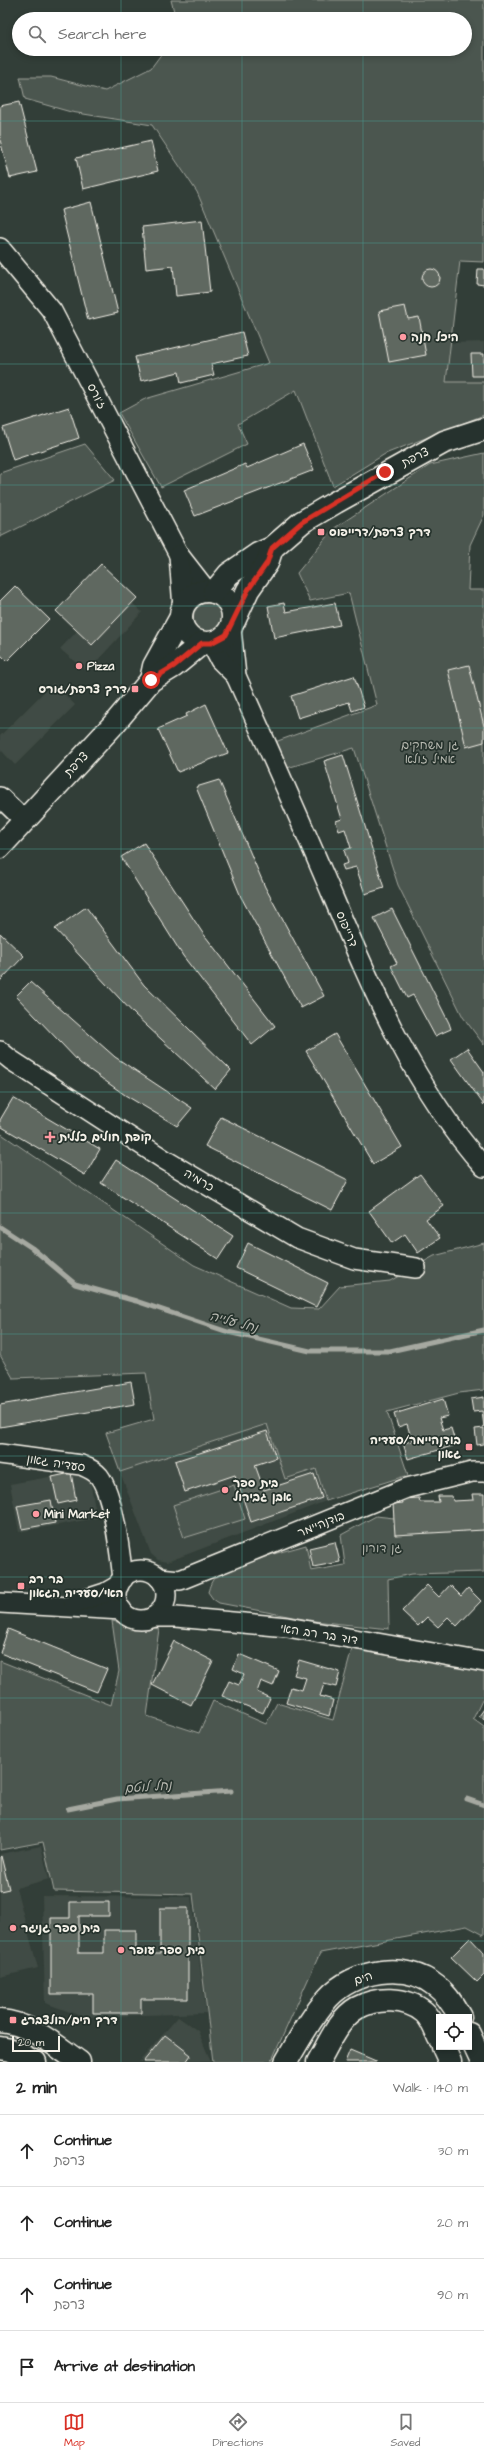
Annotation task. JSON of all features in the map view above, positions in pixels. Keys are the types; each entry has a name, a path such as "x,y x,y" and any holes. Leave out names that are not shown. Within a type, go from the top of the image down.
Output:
{"street":[{"name":"ז'ורס","path":"0,248 52,311 179,555 211,591"},
{"name":"צרפת","path":"211,591 229,574 258,554 272,548 302,522 385,472 444,442 484,429"},
{"name":"צרפת","path":"232,625 248,590 267,563 272,548"},
{"name":"ז'ורס","path":"179,555 182,613"},
{"path":"211,591 226,598 230,604 232,625 220,640 206,643 187,634 182,613 194,594 211,591"},
{"name":"צרפת","path":"151,680 154,666 182,613"},
{"name":"דרייפוס","path":"232,625 236,676 370,985 391,1028 441,1112 484,1167"},
{"name":"צרפת","path":"0,847 151,680 174,666 206,643"},
{"name":"דרייפוס","path":"206,643 236,676"},
{"path":"0,797 24,820"},
{"name":"כרמיה","path":"0,1051 11,1060 165,1160 297,1238 354,1259 416,1268"},
{"name":"סעדיה גאון","path":"0,1454 81,1465 91,1469 98,1476 108,1493 121,1582"},
{"name":"בודנהיימר","path":"159,1578 180,1580 407,1488 472,1472 484,1472"},
{"path":"57,1607 105,1593 136,1571 145,1571 159,1578 166,1591 164,1606 153,1617 146,1620 133,1618 122,1610 117,1598 121,1582"},
{"path":"0,1603 122,1610"},
{"name":"דוד בר רב האי","path":"153,1617 176,1616 287,1628 484,1662"},
{"name":"הים","path":"286,2062 311,2020 328,1997 358,1977 378,1972 400,1972 418,1976 436,1985 451,2001 458,2014"},
{"path":"318,2062 341,2024 357,2008 374,2002 393,2000 409,2003 424,2012 436,2033"},
{"path":"0,2021 22,2026 37,2033 79,2062"},
{"path":"472,2040 482,2062"},
{"path":"0,2048 11,2050 35,2062"},
{"path":"444,2050 450,2062"}],"shaded area":[{"path":"484,342 484,382 446,383 451,343"},
{"path":"117,589 142,612 87,672 60,649"},
{"path":"53,683 75,705 15,765 0,749 0,736"},
{"name":"בית ספר אבן גבירול","path":"268,1424 285,1479 316,1469 326,1501 167,1562 158,1560 151,1554 120,1472"},
{"path":"88,1470 97,1518 19,1532 10,1484"},
{"name":"בית ספר גניגר","path":"41,1846 49,1879 16,1888 38,1968 0,1977 0,1854"},
{"name":"בית ספר עופר","path":"42,1896 191,1897 206,2013 84,2017 45,2003"},
{"path":"178,2017 198,2031 211,2062 139,2062"}],"green space":[{"path":"171,0 484,0 484,262 460,261 446,382 484,382 484,415 385,454 333,486 296,390 238,424 247,444 161,487 119,413 145,399 269,363 197,192 152,125 71,112 25,99 20,77 51,77 105,91 151,68 160,56 472,56 472,12 174,12"},
{"path":"85,444 115,480 0,537 0,473"},
{"name":"גן משחקים אמיל זולא","path":"484,453 484,515 470,545 468,590 484,590 484,1045 463,1017 398,885 354,748 287,768 275,742 377,705 349,593 310,601 297,573 333,529 430,465"},
{"path":"208,603 219,607 223,618 219,629 208,633 197,629 193,618 197,607"},
{"path":"0,1133 194,1265 291,1308 319,1309 340,1286 390,1281 434,1256 484,1243 484,1390 459,1393 387,1412 408,1475 326,1501 316,1469 285,1479 267,1424 120,1472 106,1433 154,1419 146,1373 13,1378 0,1355"},
{"path":"234,1485 245,1519 184,1538 173,1505"},
{"name":"גן דורון","path":"376,1516 484,1528 484,1572 412,1574 388,1579 389,1629 314,1621 219,1603 213,1599 208,1592 213,1579 226,1571 260,1558 306,1545 311,1571 345,1565 341,1535"},
{"path":"112,1621 159,1629 147,1716 199,1733 213,1701 266,1724 277,1703 333,1720 352,1649 484,1671 484,1696 473,1719 484,1727 484,1935 467,1926 320,1953 271,2062 213,2062 193,1894 54,1891 43,1842 0,1850 0,1661 111,1705 119,1671"}],"building":[{"path":"19,102 37,172 10,178 0,140 0,106"},
{"path":"151,141 158,171 83,189 76,158"},
{"path":"91,202 118,313 88,320 61,210"},
{"path":"202,220 210,292 176,296 173,266 146,269 142,227"},
{"path":"431,269 437,272 440,278 437,284 431,287 425,284 422,278 425,272"},
{"path":"478,269 484,269 484,285 477,284"},
{"name":"היכל חנה","path":"405,306 408,319 419,317 426,355 389,362 379,311"},
{"path":"242,332 248,356 211,364 214,375 181,383 179,372 141,381 135,357"},
{"path":"471,354 484,354 484,376 472,376"},
{"path":"69,407 79,438 13,460 3,428"},
{"path":"303,444 314,470 195,516 184,490 245,464 247,468"},
{"path":"101,564 137,598 92,645 56,611"},
{"path":"15,586 49,619 7,661 0,654 0,601"},
{"path":"284,603 286,612 335,603 340,625 274,638 268,606"},
{"path":"469,665 484,726 484,742 466,747 448,670"},
{"path":"354,676 364,707 352,711 349,702 298,718 291,696"},
{"path":"206,704 228,753 178,772 158,729 187,716 186,714"},
{"path":"343,755 384,888 365,894 356,867 344,870 342,865 348,863 344,850 351,848 345,829 339,831 337,825 336,821 342,819 324,761"},
{"path":"219,780 265,887 324,996 301,1008 241,897 196,787"},
{"path":"144,843 202,932 275,1026 252,1045 183,956 121,857"},
{"path":"86,907 144,985 231,1070 215,1089 134,1014 55,929"},
{"path":"392,909 449,1023 451,1029 435,1036 413,995 407,998 391,966 397,963 374,918"},
{"path":"0,933 24,956 0,981"},
{"path":"30,982 115,1057 192,1108 177,1126 125,1095 80,1063 16,996"},
{"path":"335,1034 402,1147 373,1164 306,1051"},
{"path":"467,1048 484,1072 484,1105 451,1059"},
{"name":"קופת חולים כללית","path":"13,1098 100,1149 85,1175 0,1126 0,1120"},
{"path":"221,1117 348,1180 332,1210 205,1146"},
{"path":"116,1160 233,1236 218,1259 101,1183"},
{"path":"420,1174 444,1206 426,1219 440,1238 418,1253 405,1234 392,1243 369,1211"},
{"path":"248,1243 328,1283 316,1307 236,1268"},
{"path":"131,1382 135,1404 0,1427 0,1405"},
{"path":"484,1397 484,1427 482,1411 473,1412 471,1399"},
{"path":"443,1399 448,1416 439,1418 443,1430 451,1428 456,1445 408,1459 403,1443 412,1441 407,1424 398,1427 394,1414"},
{"path":"484,1428 484,1444 477,1445 475,1429"},
{"path":"267,1431 276,1458 255,1465 264,1490 314,1474 322,1498 251,1522 235,1475 185,1492 175,1461"},
{"path":"71,1473 76,1500 58,1504 52,1477"},
{"path":"472,1494 484,1494 484,1530 395,1535 393,1504 403,1503 402,1499 419,1498 420,1502 439,1502 438,1496 452,1496 453,1501 473,1500"},
{"name":"Mini Market","path":"51,1500 55,1523 22,1529 17,1506"},
{"path":"335,1542 340,1562 313,1567 309,1548"},
{"path":"427,1585 439,1597 450,1585 461,1596 468,1588 481,1601 457,1626 448,1617 438,1627 427,1617 418,1626 402,1611"},
{"path":"8,1629 107,1669 97,1692 0,1653"},
{"path":"174,1641 213,1661 191,1705 152,1685"},
{"path":"239,1654 279,1671 273,1686 261,1681 257,1692 270,1698 263,1713 222,1696 229,1681 239,1685 244,1674 233,1669"},
{"path":"299,1660 340,1672 336,1687 324,1684 320,1696 333,1700 329,1716 286,1703 291,1687 302,1690 306,1678 294,1675"},
{"path":"484,1709 484,1719 479,1716"},
{"path":"1,1856 9,1889 0,1891 0,1857"},
{"path":"70,1902 109,1902 109,1916 79,1916 79,1953 104,1953 104,1930 136,1930 136,1954 160,1954 160,1908 188,1908 188,1999 141,1999 141,2013 93,2013 93,1994 51,1994 51,1918 70,1918"},
{"path":"470,1938 484,1953 484,1975 477,1982 451,1957"},
{"path":"165,2035 191,2055 186,2062 143,2062"},
{"path":"350,2050 376,2061 376,2062 345,2062"}],"waterway":[{"name":"נחל עלייה","path":"0,1227 32,1248 75,1284 136,1301 228,1332 310,1351 390,1351 484,1330"},
{"name":"נחל לוטם","path":"68,1809 117,1799 231,1791"},
{"name":"נחל לוטם","path":"467,1799 484,1805"}],"place":[{"name":"היכל חנה","path":"403,337"},
{"name":"דרך צרפת/דרייפוס","path":"321,532"},
{"name":"Pizza","path":"79,666"},
{"name":"דרך צרפת/גורס","path":"135,689"},
{"name":"קופת חולים כללית","path":"50,1137"},
{"name":"בודנהיימר/סעדיה גאון","path":"469,1447"},
{"name":"בית ספר אבן גבירול","path":"225,1490"},
{"name":"Mini Market","path":"36,1514"},
{"name":"בר רב האי/סעדיה הגאון","path":"21,1586"},
{"name":"בית ספר גניגר","path":"13,1928"},
{"name":"בית ספר עופר","path":"121,1950"},
{"name":"דרך הים/הולצברג","path":"13,2020"}],"route":[{"path":"151,680 174,666 202,643 211,643 220,640 226,635 231,629 240,605 248,590 267,563 272,548 302,522 385,472"}]}
